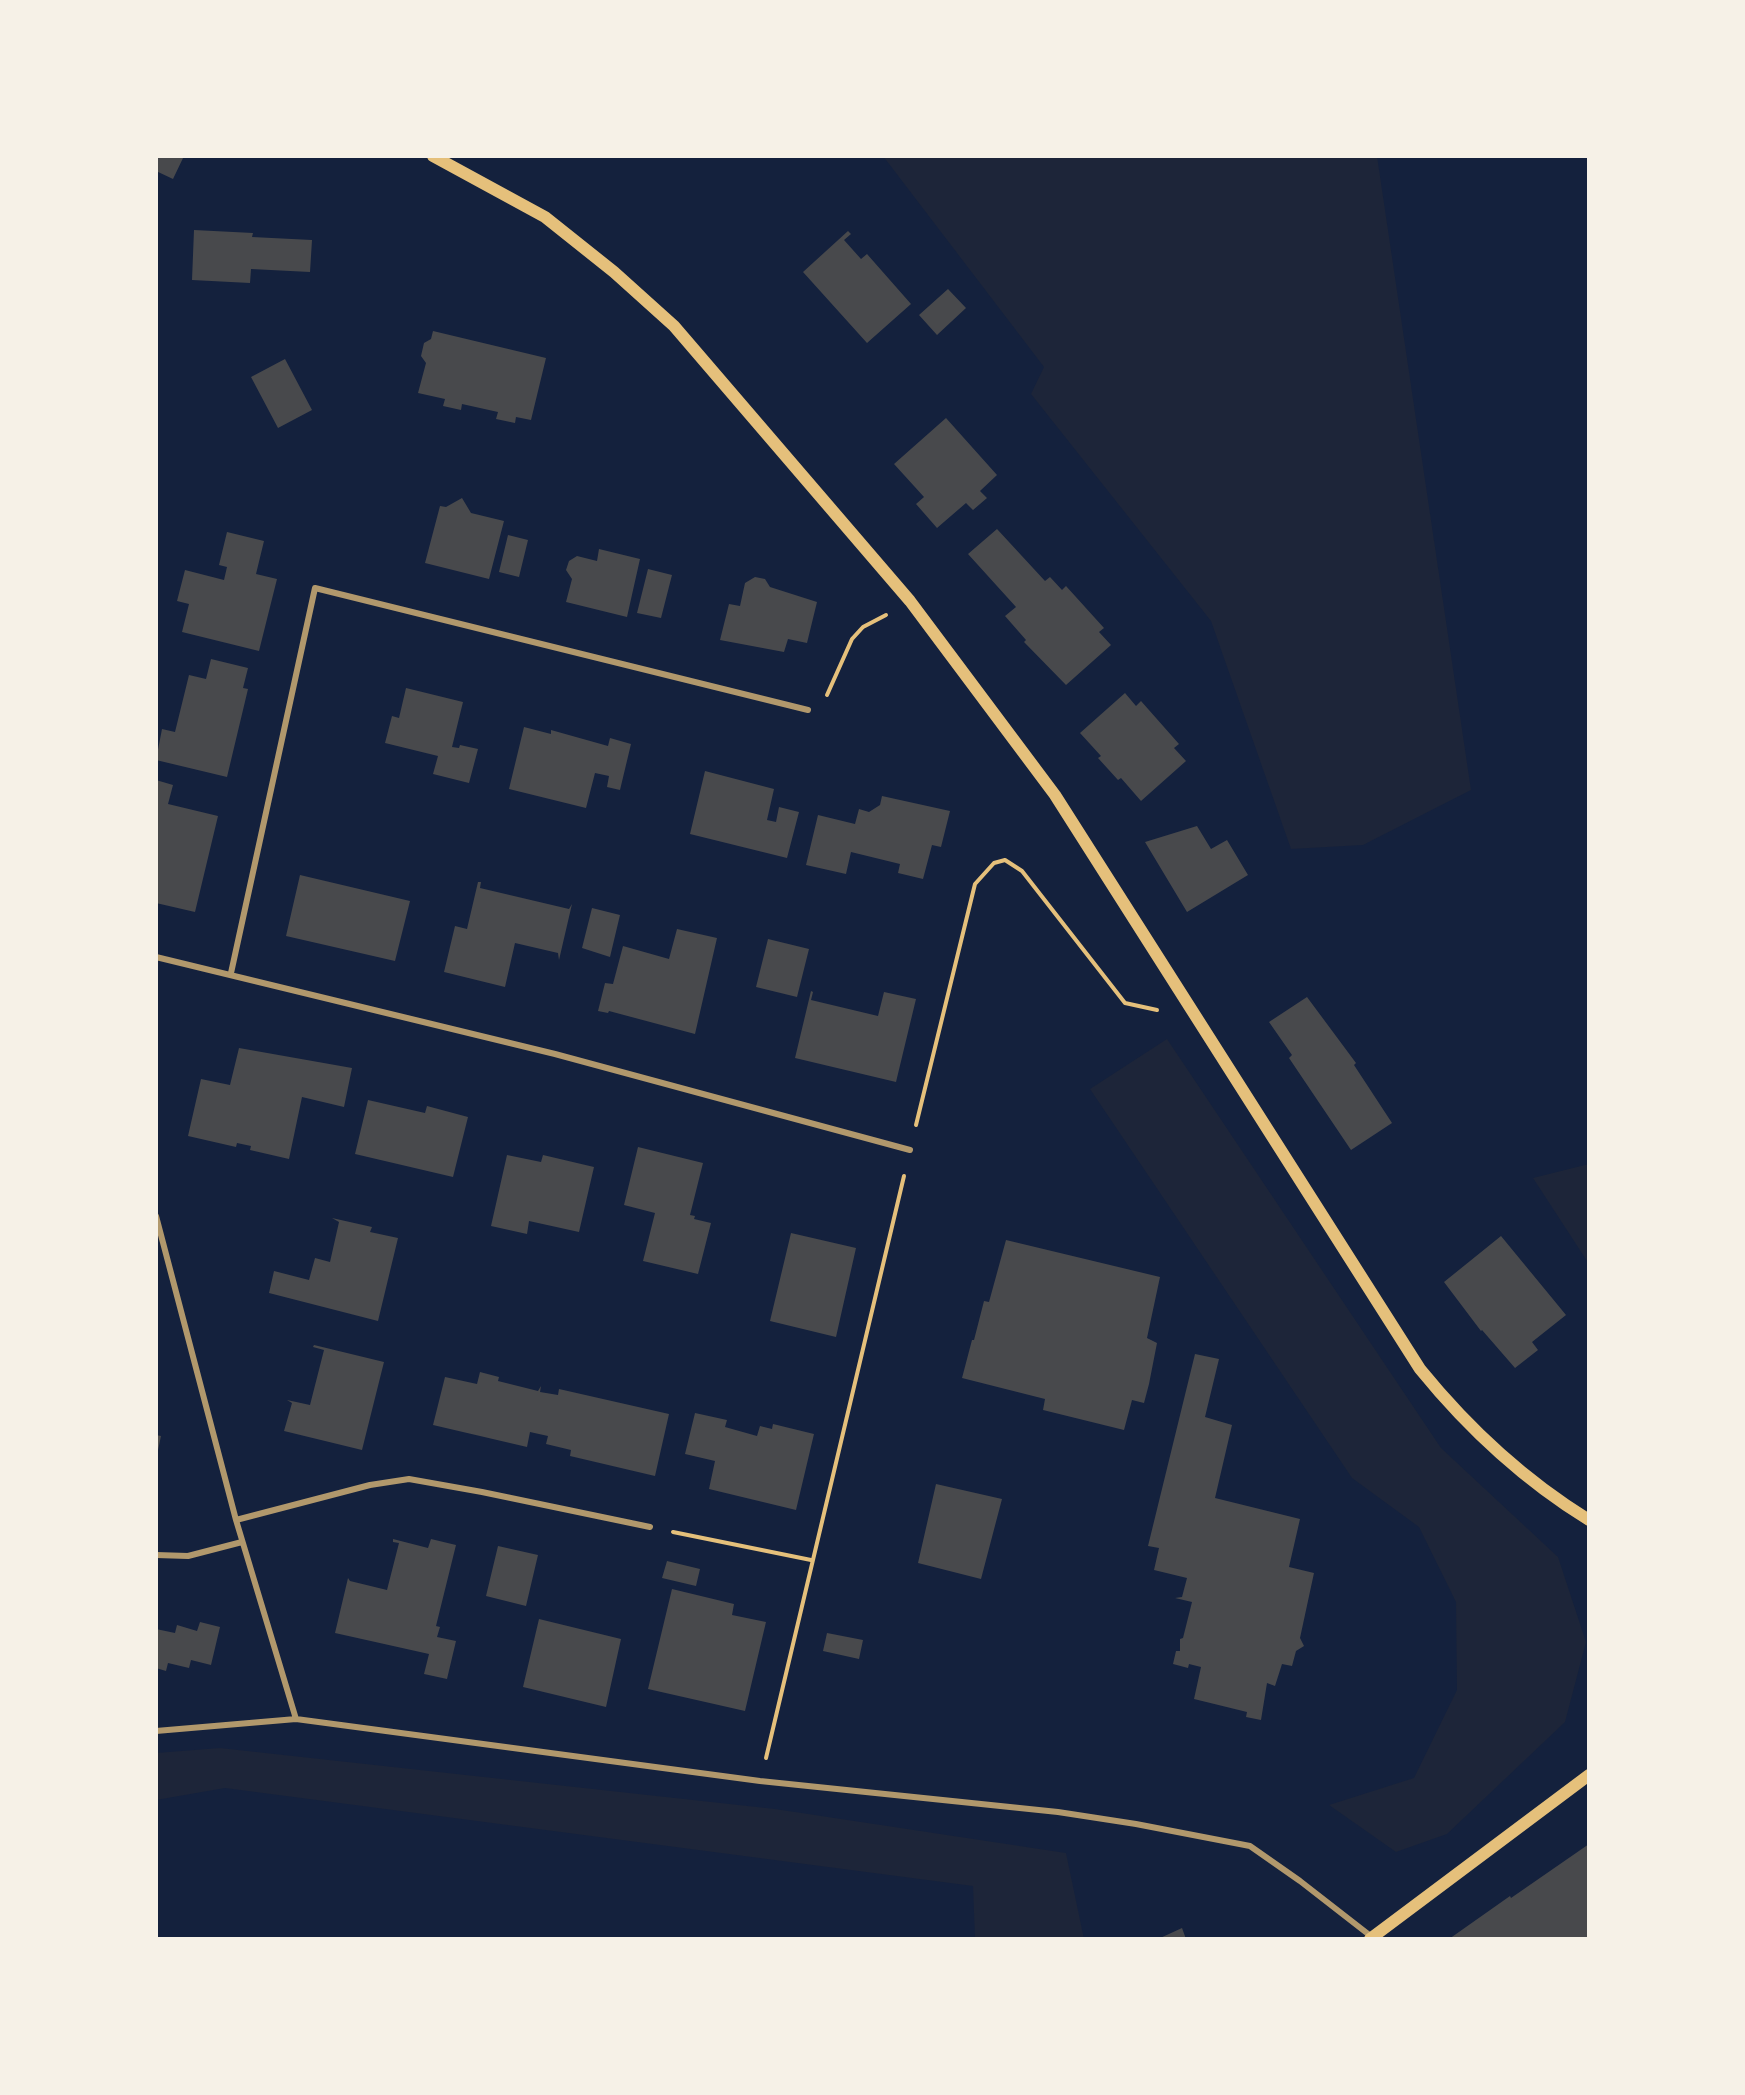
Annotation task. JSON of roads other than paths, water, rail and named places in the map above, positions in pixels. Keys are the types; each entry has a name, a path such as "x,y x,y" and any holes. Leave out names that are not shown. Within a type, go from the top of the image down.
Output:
{"main road":[{"path":"433,156 545,217 614,272 674,326 910,601 1055,795 1420,1369 1444,1399 1525,1477 1589,1520"},
{"path":"1371,1938 1589,1775"}],"street":[{"path":"231,973 315,588 808,710"},
{"path":"156,957 231,973 555,1054 910,1150"},
{"path":"156,1216 242,1542 296,1719"},
{"path":"236,1520 370,1485 409,1479 650,1527"},
{"path":"156,1556 188,1556 242,1542"},
{"path":"156,1731 296,1719 760,1781 1058,1812 1136,1824 1250,1846 1371,1938"}]}
